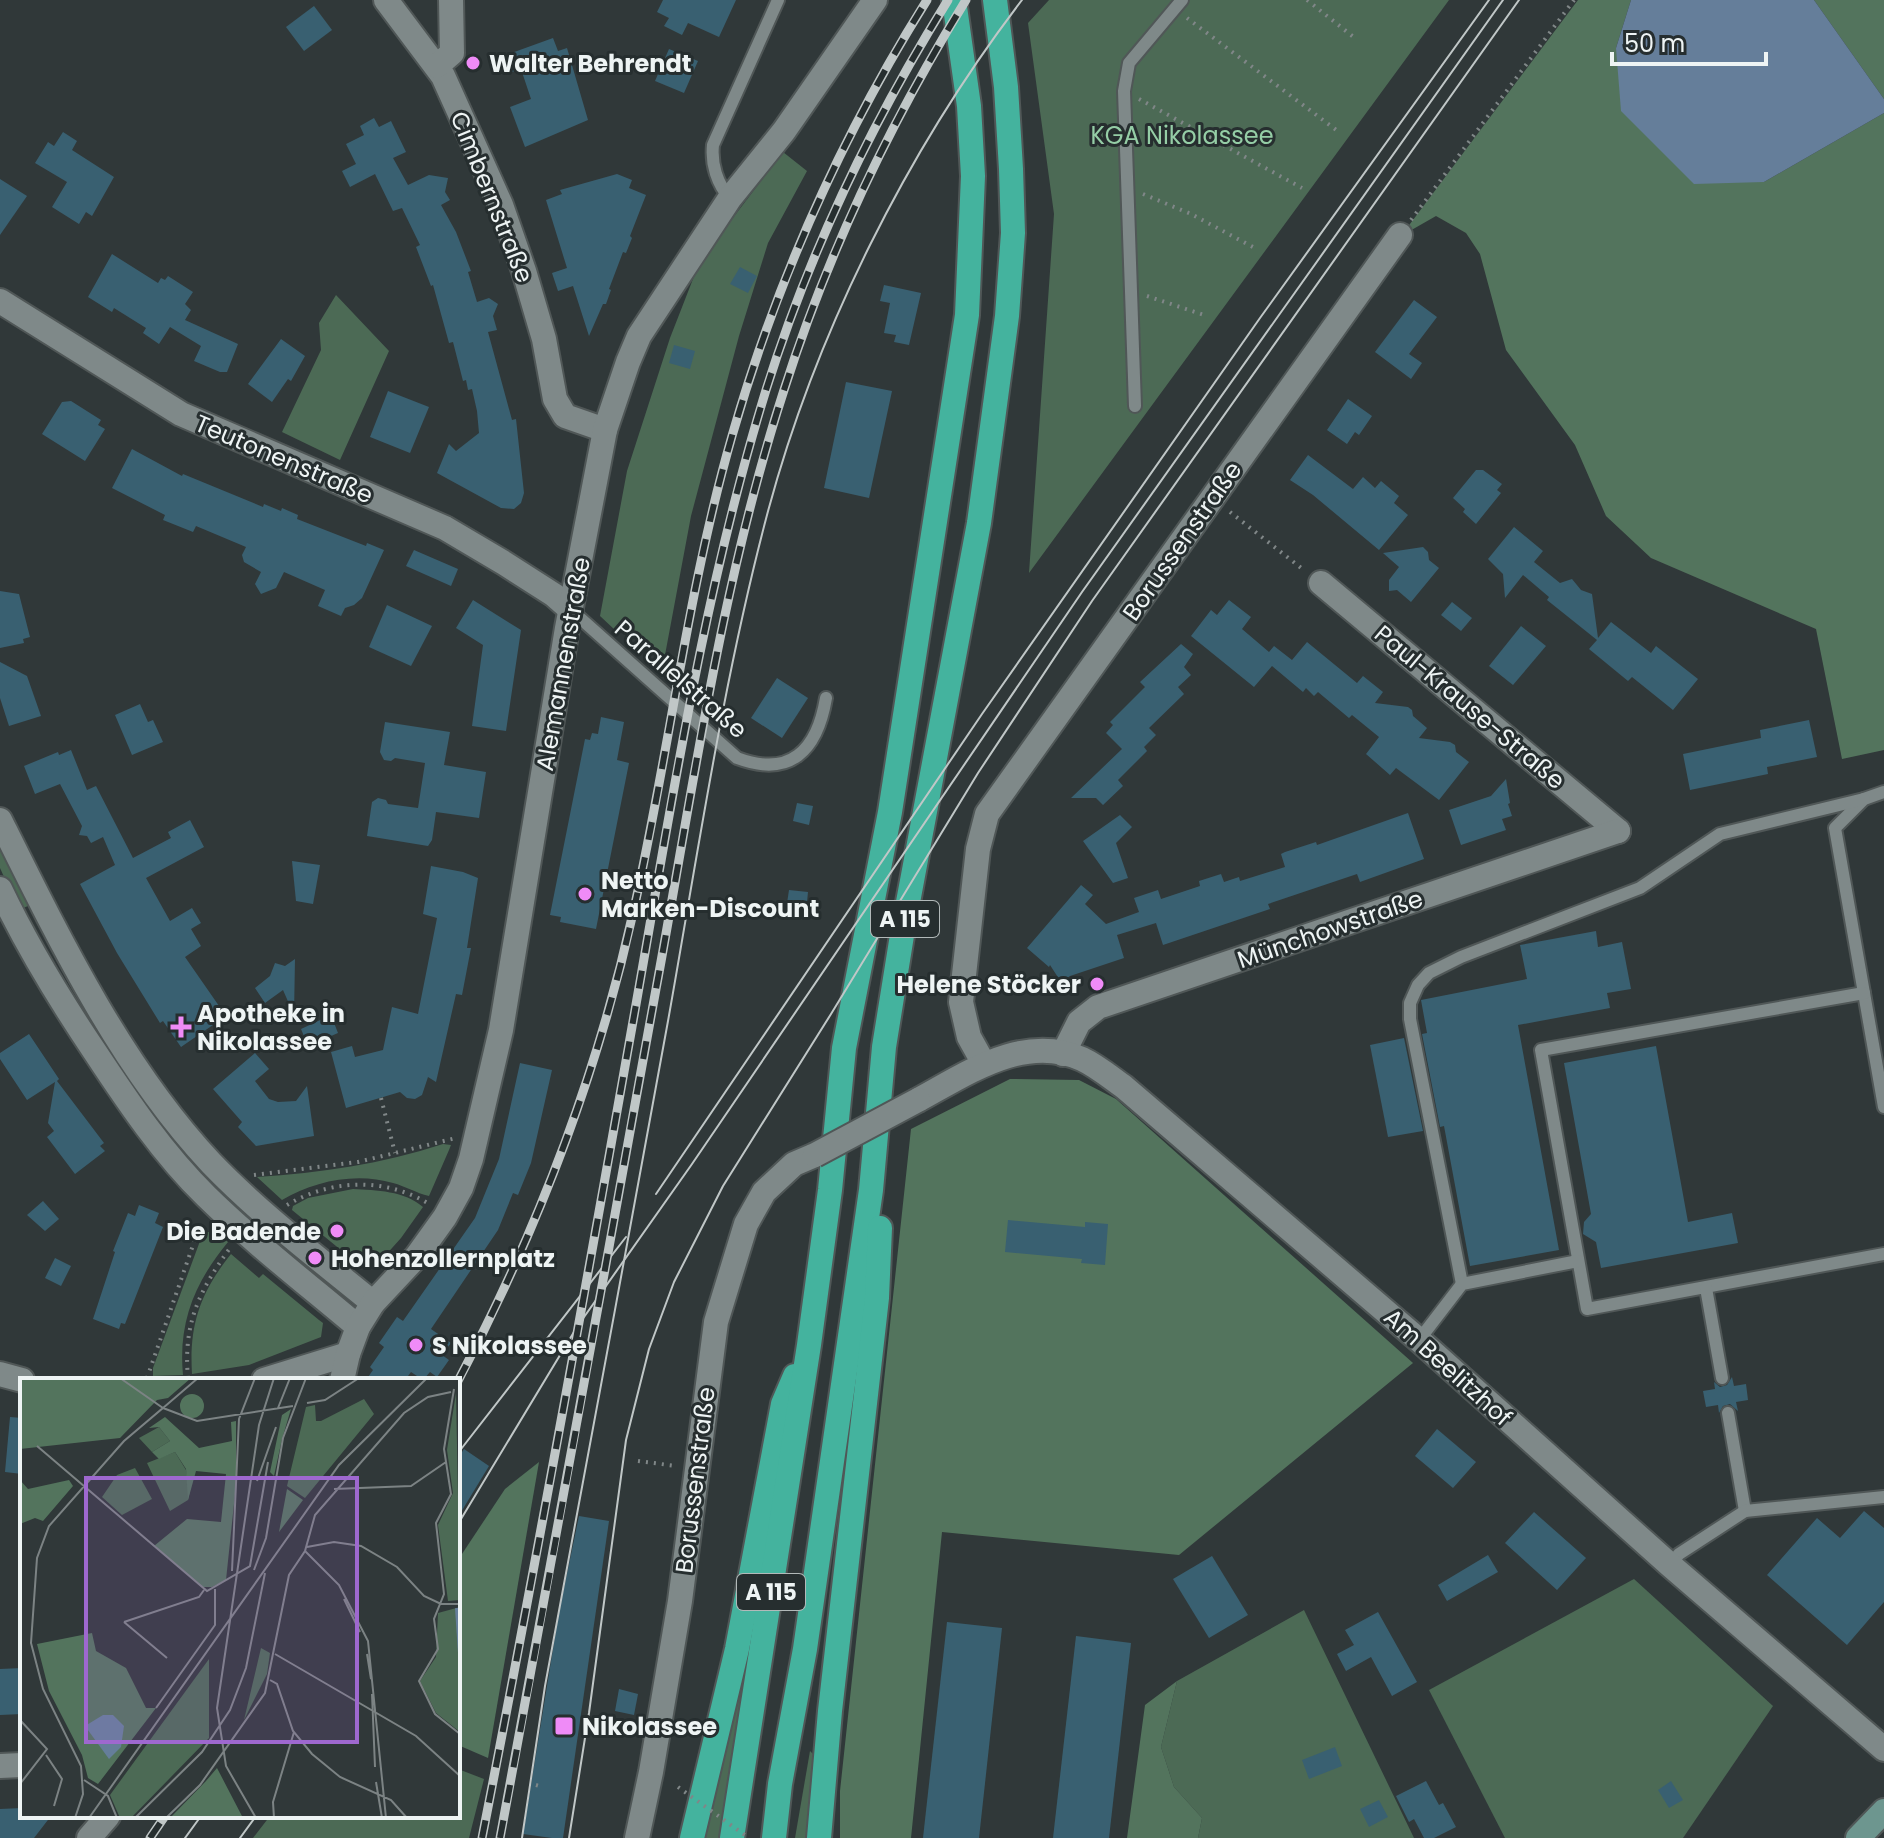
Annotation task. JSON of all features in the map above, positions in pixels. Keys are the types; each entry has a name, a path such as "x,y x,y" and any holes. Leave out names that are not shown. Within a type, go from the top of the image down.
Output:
{"highway":[{"name":"A 115","path":"732,1838 809,1345 830,1190 844,1048 892,796 967,315 973,234 973,176 969,106 954,0"},
{"name":"A 115","path":"774,1838 780,1784 805,1649 871,1190 884,1047 979,523 1007,316 1013,233 1011,169 1006,87 995,0"},
{"path":"819,1838 830,1711 877,1298 880,1223 871,1190"},
{"path":"692,1838 737,1649 783,1404 809,1345"}],"main road":[{"path":"1858,1838 1884,1811"}],"street":[{"name":"Cimbernstraße","path":"386,0 437,66 501,205 544,339 555,399 565,416 605,430"},
{"path":"437,66 452,53 451,0"},
{"name":"Alemannenstraße","path":"373,1303 417,1256 445,1217 461,1188 471,1159 501,1030 571,610 605,430 639,336 730,198 784,131 875,0"},
{"name":"Borussenstraße","path":"637,1838 680,1601 716,1322 746,1224 764,1192 794,1164 984,1064 969,1037 961,1002 978,849 987,814 1400,235"},
{"name":"Teutonenstraße","path":"0,301 181,414 445,528 554,595 571,610"},
{"name":"Paul-Krause-Straße","path":"1321,583 1618,831"},
{"path":"0,820 93,999 166,1108 211,1163 309,1251 373,1303 358,1327 342,1378"},
{"name":"Münchowstraße","path":"1063,1054 1079,1022 1098,1007 1618,831"},
{"path":"0,889 18,928 146,1126 191,1180 358,1327"},
{"name":"Am Beelitzhof","path":"984,1064 1015,1053 1040,1050 1081,1059 1124,1087 1419,1340 1670,1565 1884,1749"},
{"path":"270,1378 348,1354"},
{"path":"0,1374 20,1379"},
{"path":"0,1766 20,1765"},
{"path":"89,1838 106,1818"}],"lane":[{"path":"730,198 720,187 712,155 713,145 778,0"},
{"path":"1135,406 1124,91 1129,63 1179,5"},
{"name":"Parallelstraße","path":"571,610 737,758 755,765 787,763 802,752 814,739 826,698"},
{"path":"1462,1284 1410,1019 1410,1003 1418,985 1429,973 1461,957 1640,888 1720,834 1884,792"},
{"path":"1864,799 1835,828 1884,1107"},
{"path":"1864,993 1541,1050 1587,1309 1884,1254"},
{"path":"191,1180 211,1163"},
{"path":"1419,1340 1462,1284 1578,1261"},
{"path":"1706,1288 1722,1378"},
{"path":"1728,1413 1745,1511"},
{"path":"1670,1565 1679,1554 1745,1511 1884,1497"}],"path":[{"path":"1307,0 1356,39"},
{"path":"1400,235 1574,0"},
{"path":"1179,5 1339,132"},
{"path":"1124,91 1302,188"},
{"path":"1128,187 1191,214 1253,247"},
{"path":"1129,291 1207,316"},
{"path":"1212,498 1321,583"},
{"path":"381,1098 395,1153"},
{"path":"252,1177 256,1173 358,1162 456,1138"},
{"path":"284,1207 310,1193 348,1185 385,1187 429,1204"},
{"path":"147,1378 205,1216"},
{"path":"188,1378 188,1329 195,1304 234,1243"},
{"path":"638,1461 672,1465"},
{"path":"536,1785 543,1787"},
{"path":"678,1787 749,1838"}],"green space":[{"name":"KGA Nikolassee","path":"1049,0 1449,0 1029,573 1054,214 1028,23"},
{"path":"1578,0 1631,0 1616,48 1764,182 1884,113 1884,750 1842,759 1816,629 1651,558 1606,516 1575,445 1506,350 1480,254 1466,233 1436,216 1401,236"},
{"path":"1814,0 1884,0 1884,99"},
{"path":"783,152 807,171 768,243 739,336 691,516 665,655 623,623 615,630 600,616 627,471 670,338 700,261"},
{"path":"336,295 389,351 340,460 282,432 321,350 319,323"},
{"path":"0,848 30,905 19,910 0,868"},
{"path":"1010,1079 1079,1080 1116,1099 1413,1363 1179,1555 942,1532 911,1838 840,1838 840,1791 911,1129"},
{"path":"443,1144 451,1145 429,1196 397,1184 365,1178 321,1183 282,1200 257,1177 351,1166"},
{"path":"353,1189 399,1195 423,1207 375,1267 364,1268 358,1264 292,1210 293,1206 308,1198"},
{"path":"238,1200 344,1290 338,1298 233,1205"},
{"path":"215,1231 228,1242 206,1272 191,1304 183,1337 183,1375 153,1376 153,1368 203,1233"},
{"path":"231,1254 259,1278 263,1274 323,1323 321,1337 249,1365 192,1374 192,1340 199,1310 211,1282"},
{"path":"539,1462 488,1758 460,1746 460,1557 505,1489"},
{"path":"1634,1579 1773,1706 1683,1838 1505,1838 1429,1690"},
{"path":"1304,1610 1414,1838 1198,1838 1202,1818 1174,1787 1161,1747 1177,1681"},
{"path":"752,1636 720,1838 701,1838 748,1637"},
{"path":"1177,1681 1161,1747 1174,1787 1202,1818 1198,1838 1127,1838 1145,1705"},
{"path":"810,1751 813,1754 810,1838 795,1838"},
{"path":"460,1770 484,1779 469,1838 253,1838 268,1818 460,1818"}],"water":[{"path":"1631,0 1814,0 1884,99 1884,113 1764,182 1694,184 1621,111 1616,48"}],"building":[{"path":"663,0 736,0 719,37 688,23 682,35 664,26 669,18 657,12"},
{"path":"314,6 332,30 304,51 286,27"},
{"path":"553,38 558,51 567,48 588,120 525,147 510,107 531,99 521,69 512,72 506,55"},
{"path":"669,49 698,61 684,93 655,81"},
{"path":"374,118 379,127 391,121 406,152 393,158 408,185 429,175 448,178 445,192 450,200 441,205 456,232 471,271 468,272 477,302 489,298 498,304 493,316 497,330 488,332 512,420 516,419 524,493 521,503 514,509 501,508 437,473 449,444 456,451 479,433 477,411 472,389 468,390 466,380 463,381 453,342 449,343 433,285 416,247 420,245 402,208 393,211 375,174 350,187 342,171 356,164 346,144 364,135 360,126"},
{"path":"63,132 77,141 72,150 114,177 92,216 86,212 79,224 52,207 67,182 35,163 48,142 54,146"},
{"path":"617,174 632,180 629,188 646,195 606,304 603,304 589,336 573,286 558,291 552,273 567,268 546,200 562,194 560,190"},
{"path":"0,179 27,196 0,235"},
{"path":"112,254 158,283 168,276 193,292 185,304 191,310 185,320 238,344 227,372 194,361 201,346 170,327 159,344 143,333 146,328 114,308 112,312 88,297"},
{"path":"740,267 757,276 748,293 730,284"},
{"path":"884,285 921,293 909,345 894,342 896,335 884,333 890,303 880,301"},
{"path":"1414,300 1437,317 1409,354 1422,363 1411,379 1375,352"},
{"path":"281,339 305,356 291,381 288,379 272,402 248,384"},
{"path":"674,345 695,351 690,369 669,363"},
{"path":"846,382 892,391 869,498 824,488"},
{"path":"388,391 429,407 410,453 370,437"},
{"path":"1348,399 1372,416 1359,435 1355,432 1347,444 1327,430"},
{"path":"71,401 101,420 98,425 105,429 85,461 42,434 62,402"},
{"path":"132,449 182,476 263,507 264,504 281,511 282,508 298,515 297,519 384,550 362,598 345,608 341,616 318,606 325,590 284,572 276,588 261,594 255,584 261,572 244,562 242,555 246,547 196,526 193,532 163,520 165,515 112,488"},
{"path":"1308,455 1353,489 1363,477 1375,488 1381,481 1399,496 1394,503 1408,515 1379,550 1313,495 1290,480"},
{"path":"1476,470 1483,470 1502,484 1497,490 1501,493 1476,524 1453,498"},
{"path":"1514,527 1543,551 1534,562 1560,583 1572,579 1581,590 1592,594 1598,638 1611,622 1651,653 1656,646 1698,679 1673,710 1632,677 1628,681 1589,649 1597,640 1547,600 1549,597 1523,575 1505,598 1503,574 1488,559"},
{"path":"1423,547 1428,552 1429,560 1439,568 1411,602 1397,590 1389,591 1389,580 1399,567 1383,553"},
{"path":"414,550 458,569 451,586 406,566"},
{"path":"0,591 19,594 30,637 23,639 24,643 0,648"},
{"path":"473,600 521,630 506,731 472,726 483,645 456,628"},
{"path":"1229,600 1251,617 1242,629 1269,652 1274,646 1292,660 1307,642 1357,683 1363,676 1383,692 1375,703 1412,710 1413,716 1427,728 1419,738 1455,745 1456,752 1469,762 1439,800 1396,768 1390,775 1366,754 1379,737 1352,715 1349,718 1318,692 1314,696 1306,688 1303,692 1272,666 1254,687 1191,636 1211,610 1217,615"},
{"path":"1452,602 1472,618 1461,631 1441,615"},
{"path":"387,605 432,626 411,666 369,647"},
{"path":"1521,626 1546,646 1513,685 1489,666"},
{"path":"1181,644 1193,654 1184,667 1191,675 1178,687 1184,694 1149,728 1156,735 1144,747 1147,751 1118,780 1123,786 1103,805 1096,798 1071,798 1122,749 1106,733 1113,725 1110,722 1145,687 1140,682"},
{"path":"0,662 27,676 41,716 9,726 0,698"},
{"path":"777,678 808,698 782,738 751,718"},
{"path":"140,704 148,722 153,720 163,742 132,755 115,715"},
{"path":"601,717 624,722 617,760 629,763 596,929 560,922 561,917 550,915 585,739 590,740 592,733 598,734"},
{"path":"1809,720 1817,757 1767,767 1768,774 1690,790 1683,754 1761,738 1760,730"},
{"path":"385,722 450,732 444,765 486,772 479,818 436,812 432,840 428,846 367,836 372,802 378,798 386,800 388,804 418,808 425,763 395,758 384,760 380,752"},
{"path":"71,750 87,790 96,786 133,858 171,838 168,832 190,820 204,847 146,878 170,921 192,908 201,923 191,929 201,946 185,957 226,1016 181,1047 163,1021 160,1023 80,884 115,865 103,837 91,843 87,836 79,835 82,826 60,784 35,794 24,766"},
{"path":"1506,779 1512,816 1502,819 1506,830 1461,845 1449,810 1491,796"},
{"path":"797,803 813,806 809,825 793,821"},
{"path":"1408,813 1424,859 1360,882 1357,874 1268,904 1270,909 1163,945 1156,923 1117,935 1124,958 1070,976 1061,982 1050,965 1027,948 1081,885 1093,895 1085,904 1106,924 1139,912 1134,898 1158,890 1161,899 1200,886 1199,881 1221,874 1224,882 1239,877 1240,881 1285,867 1281,854 1285,852 1316,842 1317,845"},
{"path":"1120,815 1132,827 1116,843 1128,878 1113,883 1083,841"},
{"path":"292,861 320,865 313,904 296,901"},
{"path":"431,866 478,878 467,948 471,948 462,995 456,994 436,1082 428,1077 422,1095 415,1099 407,1098 400,1092 346,1108 331,1052 352,1046 355,1057 383,1050 392,1007 418,1014 437,918 423,914"},
{"path":"789,890 808,892 806,913 786,910"},
{"path":"1596,931 1598,947 1622,942 1631,989 1607,993 1610,1008 1518,1025 1559,1250 1470,1266 1444,1126 1440,1127 1422,1034 1427,1033 1421,1000 1527,979 1520,945"},
{"path":"295,959 294,1015 283,990 265,1003 255,988 270,976 275,963 285,966"},
{"path":"331,1015 338,1033 308,1046 301,1029"},
{"path":"29,1034 59,1079 57,1081 104,1143 100,1146 105,1151 75,1174 47,1137 54,1131 48,1123 55,1082 27,1100 0,1059 0,1053"},
{"path":"1404,1038 1423,1131 1388,1137 1370,1045"},
{"path":"1656,1046 1688,1222 1732,1213 1738,1243 1601,1268 1596,1242 1583,1234 1584,1222 1591,1214 1564,1063"},
{"path":"255,1053 269,1069 255,1081 269,1099 296,1101 307,1086 314,1136 256,1146 238,1127 242,1122 213,1089"},
{"path":"520,1063 552,1070 531,1163 518,1195 513,1193 498,1230 431,1329 451,1343 442,1355 449,1360 437,1377 430,1372 425,1378 420,1378 411,1372 406,1378 367,1378 373,1370 370,1367 384,1347 379,1343 397,1317 403,1321 475,1218 499,1159"},
{"path":"43,1201 59,1219 45,1231 27,1215"},
{"path":"139,1205 159,1213 155,1223 163,1227 125,1324 121,1323 119,1329 93,1319 128,1213 135,1216"},
{"path":"1008,1220 1085,1227 1085,1222 1108,1224 1105,1265 1081,1263 1082,1259 1005,1252"},
{"path":"55,1258 71,1266 61,1286 45,1278"},
{"path":"1732,1377 1734,1386 1746,1384 1748,1400 1736,1402 1738,1411 1730,1404 1723,1406 1719,1413 1718,1405 1706,1407 1703,1391 1715,1389 1714,1382 1720,1387 1727,1385"},
{"path":"10,1417 20,1418 20,1474 5,1472"},
{"path":"1437,1429 1476,1462 1453,1488 1415,1456"},
{"path":"464,1449 489,1466 460,1514 460,1455"},
{"path":"1864,1511 1884,1528 1884,1602 1847,1645 1767,1575 1817,1518 1840,1538"},
{"path":"1534,1512 1586,1558 1557,1590 1505,1543"},
{"path":"579,1516 609,1521 563,1838 552,1838 523,1834 559,1612"},
{"path":"1488,1555 1498,1572 1447,1601 1438,1585"},
{"path":"1212,1556 1248,1615 1209,1638 1173,1579"},
{"path":"1378,1612 1417,1682 1392,1696 1371,1657 1346,1671 1337,1654 1354,1645 1345,1630"},
{"path":"947,1622 1002,1628 979,1838 923,1838"},
{"path":"1076,1636 1131,1643 1109,1838 1053,1838"},
{"path":"20,1668 20,1714 0,1715 0,1669"},
{"path":"619,1689 638,1694 634,1715 615,1711"},
{"path":"1335,1747 1342,1766 1309,1779 1302,1760"},
{"path":"1426,1781 1456,1827 1434,1838 1424,1838 1414,1819 1409,1822 1396,1796"},
{"path":"1671,1781 1683,1800 1669,1808 1658,1790"},
{"path":"1379,1800 1388,1817 1369,1827 1360,1809"},
{"path":"20,1808 20,1818 49,1818 34,1838 0,1838 0,1809"}],"tram line":[{"path":"522,1838 545,1686 712,767 737,640 767,515 811,379 870,246 941,118 1022,0"},
{"path":"656,1194 982,714 1260,318 1489,0"},
{"path":"460,1521 577,1327 692,1164 1082,592 1503,0"},
{"path":"569,1838 626,1440 649,1349 674,1282 723,1186 978,773 1092,601 1519,0"},
{"path":"460,1450 626,1237"},
{"path":"185,1838 200,1818"},
{"path":"240,1838 255,1818"}],"railway":[{"path":"460,1378 538,1211 601,1034 646,853 690,614 716,495 769,322 814,211 840,157 927,0"},
{"path":"482,1838 577,1332 689,706 743,468 783,339 822,239 868,141 948,0"},
{"path":"500,1838 710,687 743,537 784,390 820,288 887,141 966,0"},
{"path":"150,1838 164,1818"}],"place":[{"name":"Walter Behrendt","path":"473,63"},
{"name":"Netto Marken-Discount","path":"585,894"},
{"name":"Helene Stöcker","path":"1097,984"},
{"name":"Apotheke in Nikolassee","path":"181,1027"},
{"name":"Die Badende","path":"337,1231"},
{"name":"Hohenzollernplatz","path":"315,1258"},
{"name":"S Nikolassee","path":"416,1345"},
{"name":"Nikolassee","path":"564,1726"}]}
